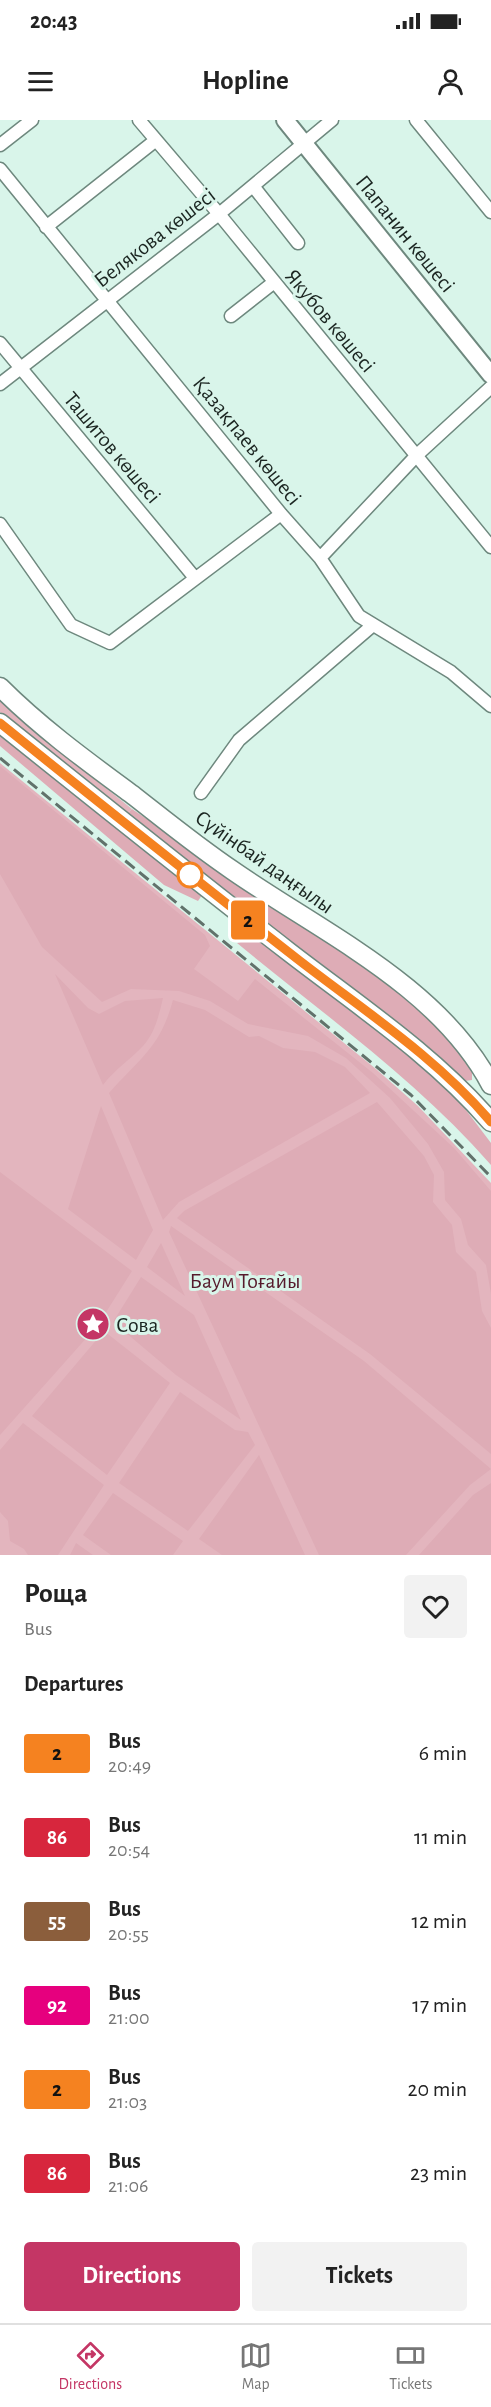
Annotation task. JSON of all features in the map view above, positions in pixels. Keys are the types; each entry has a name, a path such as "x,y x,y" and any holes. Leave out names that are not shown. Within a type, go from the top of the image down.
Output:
{"main road":[{"name":"Папанин көшесі","path":"285,120 488,364"},
{"name":"Сүйінбай даңғылы","path":"0,687 70,749 230,869 412,992 442,1018 466,1046 490,1081"},
{"path":"0,723 231,907 419,1051 457,1085 491,1122"}],"street":[{"path":"0,145 32,120"},
{"name":"Якубов көшесі","path":"139,120 219,214 491,547"},
{"name":"Белякова көшесі","path":"0,384 219,214 332,120"},
{"path":"416,120 491,212"},
{"path":"46,227 156,140"},
{"name":"Қазақпаев көшесі","path":"0,169 281,514 320,558 359,616 451,672 491,706"},
{"path":"253,186 298,243"},
{"path":"231,316 273,282"},
{"name":"Ташитов көшесі","path":"0,343 195,578"},
{"path":"320,558 417,455 491,387"},
{"path":"0,524 71,625 110,642 281,514"},
{"path":"201,793 239,740 372,625"}],"green space":[{"path":"0,694 55,747 132,809 127,814 43,751 0,712"},
{"path":"0,728 202,895 198,901 164,885 0,746"},
{"name":"Баум Тоғайы","path":"0,763 376,1069 418,1106 491,1183 491,1555 0,1555"},
{"path":"0,766 205,935 210,946 194,969 238,1001 255,979 373,1073 454,1148 491,1191 491,1294 486,1265 468,1245 461,1219 445,1200 444,1172 428,1144 390,1098 346,1058 308,1036 248,1024 210,1001 179,991 131,989 102,1002 42,947 0,874"},
{"path":"132,809 418,1002 457,1046 472,1070 472,1080 465,1081 420,1043 127,814"},
{"path":"256,938 447,1085 491,1143 491,1165 463,1134 401,1077 237,943"},
{"path":"55,974 88,1008 99,1014 125,1001 163,998 156,1024 147,1041 103,1085"},
{"path":"173,1000 205,1010 249,1037 259,1036 283,1048 315,1052 345,1067 370,1093 179,1202 163,1220 109,1093 155,1041 162,1030"},
{"path":"377,1102 424,1156 434,1175 433,1202 452,1225 456,1252 476,1272 482,1311 491,1328 491,1454 370,1354 177,1218 184,1211"},
{"path":"101,1106 153,1230 136,1260 68,1209"},
{"path":"0,1172 132,1271 98,1325 0,1435"},
{"path":"171,1226 364,1361 491,1469 470,1485 406,1555 319,1555 169,1232"},
{"path":"161,1243 185,1296 147,1267"},
{"path":"141,1277 194,1315 241,1420 176,1375 113,1322"},
{"path":"104,1331 170,1383 107,1475 32,1416"},
{"path":"180,1392 235,1430 248,1432 255,1445 188,1531 119,1483"},
{"path":"23,1423 104,1485 58,1555 28,1555 24,1549 10,1541 8,1521 0,1512 0,1450"},
{"path":"259,1455 305,1555 222,1555 199,1539"},
{"path":"491,1483 491,1555 419,1555 473,1495"},
{"path":"113,1493 183,1541 173,1555 111,1555 83,1535"},
{"path":"76,1543 93,1555 70,1555"}],"railway":[{"path":"0,758 411,1095 491,1177"}],"bus line":[{"name":"2","path":"0,723 237,912 419,1051 457,1085 491,1122"}],"place":[{"name":"Сова","path":"93,1324"}]}
